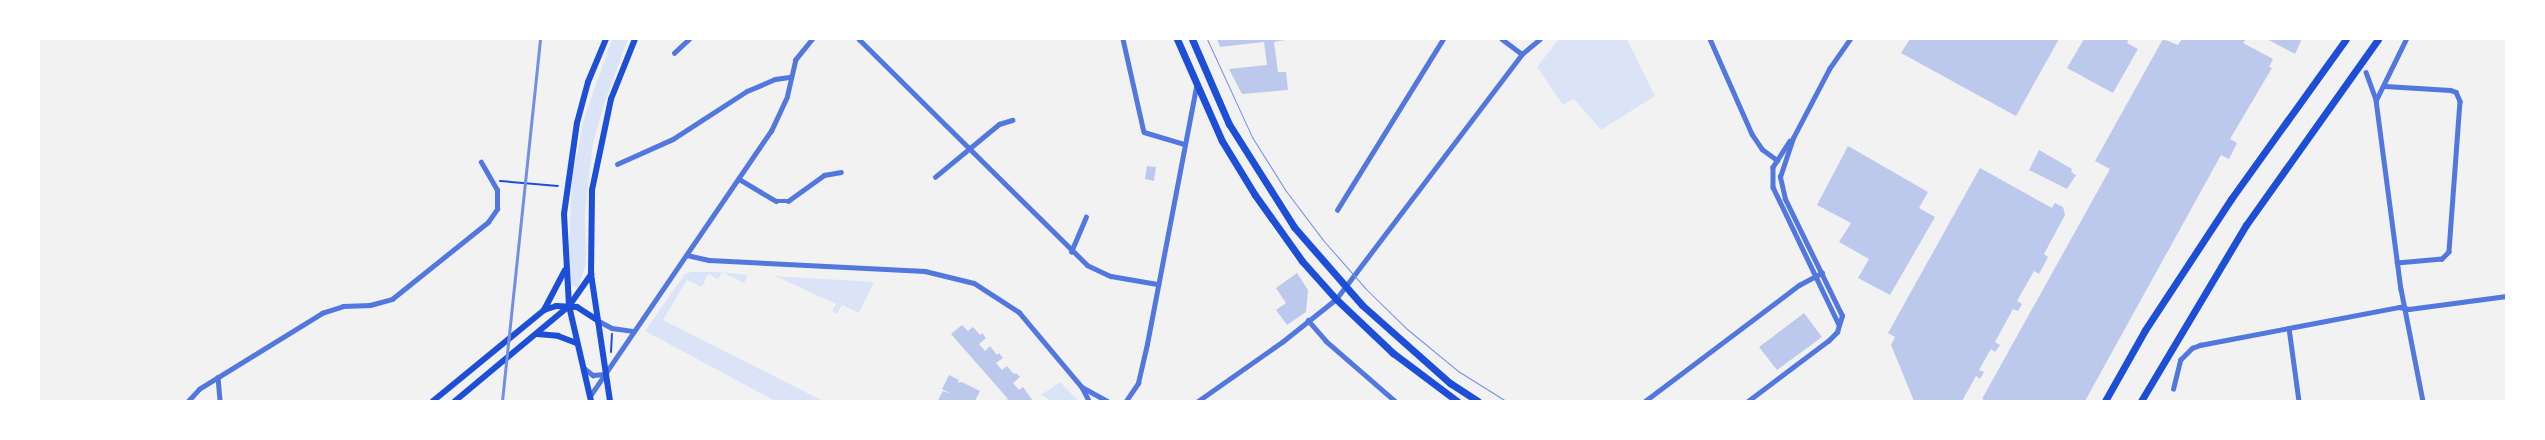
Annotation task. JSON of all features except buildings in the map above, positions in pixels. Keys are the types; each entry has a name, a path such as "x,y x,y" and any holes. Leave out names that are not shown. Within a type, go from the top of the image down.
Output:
{"main road":[{"path":"590,399 576,344 569,306 565,269 565,208 571,156 588,82 606,39"},
{"path":"610,401 591,274 590,211 599,148 611,99 635,39"},
{"path":"1177,39 1196,87 1222,140 1255,195 1302,261 1336,299 1393,353 1458,401"},
{"path":"1192,39 1212,90 1246,155 1294,227 1344,287 1401,341 1450,383 1478,401"},
{"path":"2105,401 2146,330 2231,199 2346,39"},
{"path":"2142,401 2246,225 2378,39"},
{"path":"433,401 544,310 565,269"},
{"path":"455,401 569,306 591,274"},
{"path":"544,310 569,306 597,320"},
{"path":"537,334 558,336 576,344"}],"street":[{"path":"674,53 689,39"},
{"path":"590,399 615,358 771,131 787,96 789,77 795,60 812,39"},
{"path":"859,39 1071,252 1087,265 1111,276 1158,284"},
{"path":"1123,39 1144,132 1184,144"},
{"path":"1337,210 1443,39"},
{"path":"1502,39 1522,54"},
{"path":"1198,401 1282,342 1336,299 1522,54 1540,39"},
{"path":"1710,39 1752,134 1762,148 1776,160 1784,163"},
{"path":"1748,401 1828,342 1839,325 1842,316 1782,192 1780,177 1793,138 1829,69 1850,39"},
{"path":"2376,100 2385,86 2406,39"},
{"path":"2366,72 2376,100 2404,308 2423,401"},
{"path":"617,164 673,139 747,91 775,78 789,77"},
{"path":"2385,86 2450,90 2456,92 2460,101 2449,252 2442,259 2397,263"},
{"path":"1126,401 1138,383 1196,87"},
{"path":"935,177 999,124 1012,120"},
{"path":"1793,138 1776,160 1772,173 1775,195 1839,325"},
{"path":"188,401 199,389 218,376 329,309 381,303 392,299 490,220 498,200 495,184 481,162"},
{"path":"739,179 776,201 788,201 824,175 841,172"},
{"path":"1071,252 1086,218"},
{"path":"687,255 709,260 924,271 974,283 1019,312 1082,387 1089,401"},
{"path":"1645,401 1799,285 1822,273"},
{"path":"2173,389 2177,367 2192,348 2289,328 2404,308 2506,296"},
{"path":"597,320 612,328 634,331"},
{"path":"1308,320 1326,341 1395,401"},
{"path":"2289,328 2299,401"},
{"path":"582,366 593,375 605,374"},
{"path":"218,376 220,401"},
{"path":"1082,387 1107,401"}],"path":[{"path":"495,184 502,181 558,186"},
{"path":"612,328 611,353 615,358"}],"shaded area":[{"path":"612,39 628,39 605,101 593,143 585,212 586,264 578,288 571,285 569,248 572,179 584,118"},
{"path":"1559,39 1627,39 1655,96 1601,130 1574,99 1563,105 1537,67"},
{"path":"691,272 722,272 718,279 708,274 702,287 687,280 663,320 823,401 775,401 645,331 685,274"},
{"path":"722,272 748,275 744,283"},
{"path":"775,276 874,282 859,313 842,305 837,314 832,311 836,304"},
{"path":"1060,382 1079,401 1052,401 1041,395"}],"tram line":[{"path":"1207,39 1252,137 1286,191 1323,240 1366,289 1407,329 1458,371 1506,401"}],"railway":[{"path":"502,401 540,39"}]}
